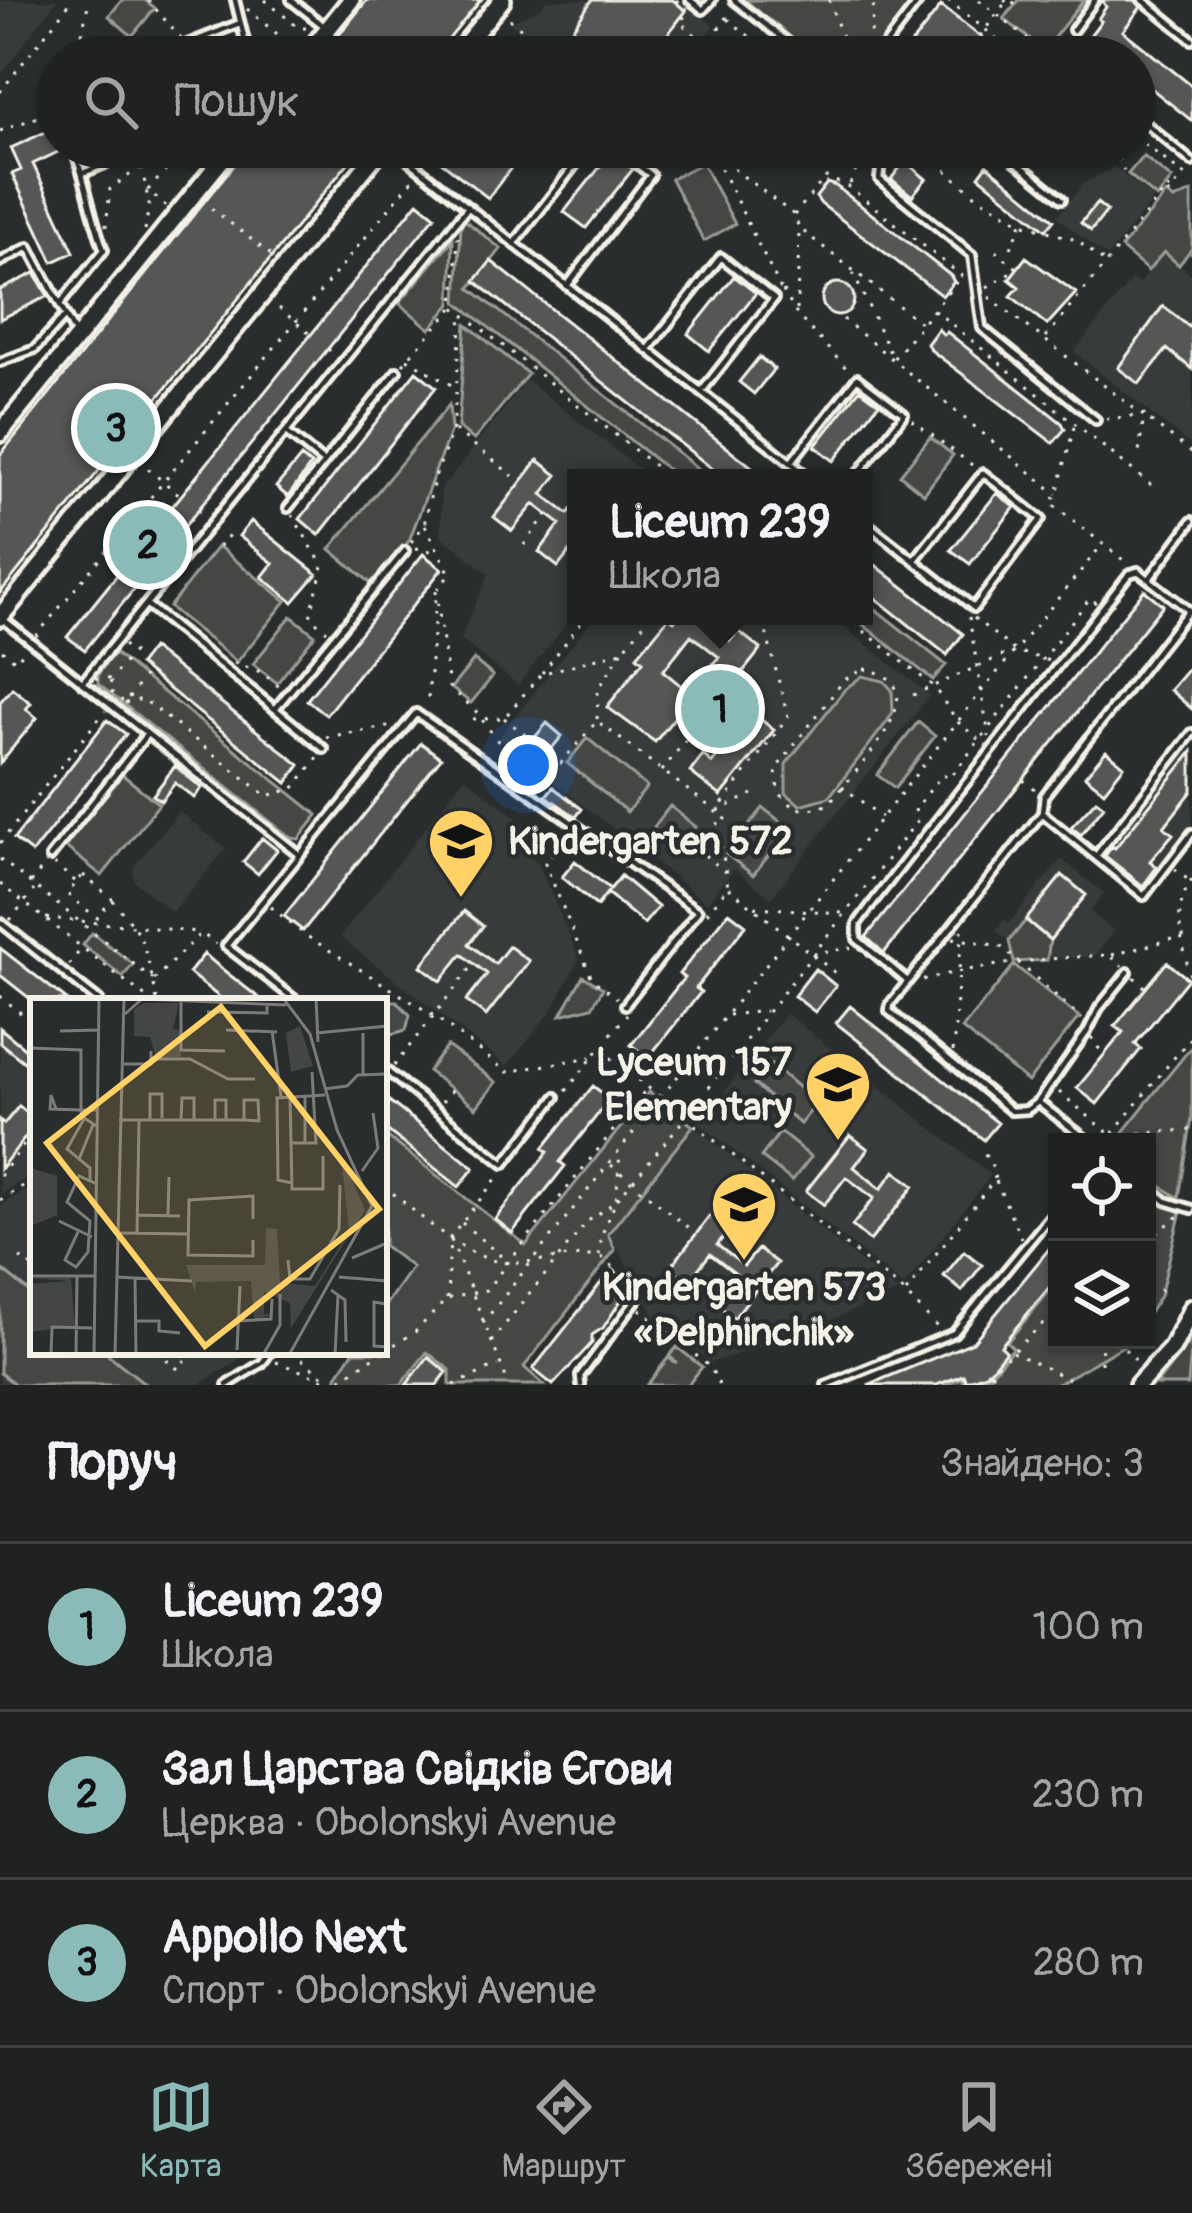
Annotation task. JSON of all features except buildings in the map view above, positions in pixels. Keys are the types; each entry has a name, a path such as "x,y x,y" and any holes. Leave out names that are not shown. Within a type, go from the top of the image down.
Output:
{"main road":[{"path":"314,36 351,0"},
{"path":"472,36 502,0"},
{"path":"0,433 215,168"},
{"path":"0,617 370,168"},
{"path":"1138,1385 1172,1348 1192,1308"}],"lane":[{"path":"236,0 243,36"},
{"path":"291,0 320,29"},
{"path":"690,0 703,10 712,0"},
{"path":"892,36 920,0"},
{"path":"1072,30 1095,0"},
{"path":"1143,0 1192,40"},
{"path":"736,2 780,36"},
{"path":"208,36 240,23"},
{"path":"1156,132 1192,162"},
{"path":"60,304 104,250 85,198 81,168"},
{"path":"83,173 95,168"},
{"path":"418,168 799,469"},
{"path":"514,244 573,168"},
{"path":"567,286 651,175 642,168"},
{"path":"880,168 879,179 972,255 982,328 1096,420"},
{"path":"1024,168 1062,199"},
{"path":"84,680 468,207"},
{"path":"0,262 29,247 77,338"},
{"path":"648,350 721,257 774,299 701,392"},
{"path":"0,362 35,349 65,316"},
{"path":"288,508 397,371"},
{"path":"791,463 857,378 904,414 862,469"},
{"path":"286,432 323,463"},
{"path":"873,528 914,561 974,608 1041,519 982,473 914,561"},
{"path":"1149,579 1192,521"},
{"path":"275,710 406,549"},
{"path":"907,983 857,939 857,924 1129,574 1138,571 1190,612 1044,796 1042,813 889,1007 890,1016 1011,1111 1027,1110 1038,1102 1128,971"},
{"path":"146,604 324,749"},
{"path":"0,617 300,855"},
{"path":"293,998 226,946 416,713 698,911 625,1005"},
{"path":"49,858 147,734"},
{"path":"1095,856 1192,734"},
{"path":"1042,813 1144,896 1192,833"},
{"path":"3,924 95,998"},
{"path":"387,1072 504,1164 558,1098"},
{"path":"1038,1102 1078,1133"},
{"path":"1156,1193 1188,1210"},
{"path":"826,1385 955,1333 1048,1219"},
{"path":"581,1385 580,1376 636,1301"},
{"path":"227,1385 268,1355"}],"path":[{"path":"44,36 72,0"},
{"path":"81,36 89,0"},
{"path":"148,0 178,36"},
{"path":"236,0 280,36"},
{"path":"265,0 298,28 300,36"},
{"path":"676,0 689,10 680,22 697,36"},
{"path":"829,0 842,36"},
{"path":"871,36 874,0"},
{"path":"948,0 994,36"},
{"path":"979,0 1022,36"},
{"path":"980,36 1005,1 1011,6 1016,0"},
{"path":"712,36 736,2"},
{"path":"727,17 750,36"},
{"path":"509,19 531,36"},
{"path":"298,28 320,29"},
{"path":"0,92 36,46"},
{"path":"0,130 36,117"},
{"path":"1156,153 1192,181"},
{"path":"104,250 110,189 139,168"},
{"path":"142,168 148,190 143,237"},
{"path":"148,190 168,168"},
{"path":"719,168 797,315 857,378"},
{"path":"733,168 794,215 799,228 797,315"},
{"path":"815,168 849,187 977,288"},
{"path":"849,187 857,168"},
{"path":"943,168 976,196 1022,223 1076,241 1106,263"},
{"path":"2,650 16,662 421,170"},
{"path":"1045,339 1167,188 1170,194 1185,175"},
{"path":"794,215 826,177"},
{"path":"148,190 168,207"},
{"path":"204,202 272,256"},
{"path":"397,371 454,307 459,223"},
{"path":"1011,248 1022,223"},
{"path":"799,228 922,324"},
{"path":"996,251 1018,268 980,291 1192,453"},
{"path":"851,269 893,359"},
{"path":"893,359 962,276"},
{"path":"774,299 782,290"},
{"path":"454,307 659,469"},
{"path":"279,308 311,335"},
{"path":"934,310 1151,485"},
{"path":"439,553 406,549 424,525 453,429 463,314"},
{"path":"843,319 1057,494"},
{"path":"407,359 457,388"},
{"path":"904,414 982,473"},
{"path":"1096,420 1144,416"},
{"path":"1139,453 1144,416"},
{"path":"1075,423 1052,503 1138,571"},
{"path":"453,429 513,476"},
{"path":"148,469 181,496"},
{"path":"288,508 323,566 310,617 334,638"},
{"path":"524,545 547,514"},
{"path":"424,525 450,574 436,591 428,698"},
{"path":"219,547 229,535"},
{"path":"483,1323 1102,545"},
{"path":"436,591 449,687 482,718 535,792 532,796"},
{"path":"491,1342 558,1255 588,1221 616,1201 686,1117 918,820 915,809 942,775 950,778 1090,598 1102,608"},
{"path":"974,608 969,615 992,751"},
{"path":"504,718 579,625"},
{"path":"640,629 641,625"},
{"path":"473,719 504,718 561,763 597,721 598,690 643,625"},
{"path":"700,922 728,886 716,812 788,717 764,625"},
{"path":"855,625 933,686 958,722 992,751"},
{"path":"117,640 133,652 111,679 109,690 125,703"},
{"path":"913,695 1015,651 1058,665"},
{"path":"541,674 622,652"},
{"path":"245,666 261,672 288,694"},
{"path":"864,669 878,671 899,692 897,715 842,786 821,808 796,809 778,792 776,770 844,680 864,669"},
{"path":"125,703 145,675"},
{"path":"84,680 111,679"},
{"path":"125,703 143,699 267,796 293,789 324,749"},
{"path":"0,843 110,705"},
{"path":"662,771 704,716"},
{"path":"597,721 743,832"},
{"path":"312,740 407,724"},
{"path":"695,728 710,740 720,728"},
{"path":"1023,780 1044,796"},
{"path":"842,786 882,818"},
{"path":"716,812 753,794"},
{"path":"558,1098 631,1009 592,979 545,862 569,829"},
{"path":"686,841 729,875"},
{"path":"3,924 24,902 49,858 77,882"},
{"path":"0,859 154,980"},
{"path":"1168,864 1191,882 1180,898 1180,938 1190,959 1192,988"},
{"path":"112,898 97,918 67,894 83,875 112,898 142,942 142,957 154,980 154,998"},
{"path":"0,884 150,998"},
{"path":"728,886 839,976"},
{"path":"263,901 305,935 434,1015 507,1072 593,1057"},
{"path":"754,907 844,913"},
{"path":"952,1064 964,910"},
{"path":"44,918 201,933 219,946"},
{"path":"154,980 201,933"},
{"path":"907,983 1014,962 1110,955 1192,934"},
{"path":"961,940 1000,946 1081,1016 1104,1056"},
{"path":"812,953 865,946"},
{"path":"63,973 82,948"},
{"path":"1110,955 1146,988"},
{"path":"387,1070 474,964"},
{"path":"0,997 30,1021"},
{"path":"728,1015 767,1011"},
{"path":"1113,1133 1192,1036"},
{"path":"600,1048 905,1293 946,1336"},
{"path":"1050,1085 1109,1133"},
{"path":"387,1350 416,1332 446,1299 486,1290 648,1087"},
{"path":"436,1110 452,1090"},
{"path":"1143,1133 1192,1130"},
{"path":"0,1176 30,1137"},
{"path":"599,1256 602,1234 616,1201 621,1148"},
{"path":"984,1154 1025,1247"},
{"path":"609,1164 691,1230"},
{"path":"446,1299 450,1238 504,1169"},
{"path":"905,1293 995,1179"},
{"path":"0,1200 30,1182"},
{"path":"387,1188 464,1248 509,1263 558,1255 599,1256 635,1286 636,1301 711,1368 719,1385"},
{"path":"1156,1233 1188,1210"},
{"path":"462,1223 509,1263"},
{"path":"450,1238 508,1385"},
{"path":"20,1258 30,1266"},
{"path":"1156,1291 1166,1288"},
{"path":"962,1376 965,1384 990,1371 1048,1318"},
{"path":"1101,1364 1102,1349"},
{"path":"1007,1352 1073,1382"},
{"path":"161,1355 178,1369 190,1355"},
{"path":"268,1355 333,1383"},
{"path":"296,1355 333,1383"},
{"path":"333,1383 379,1355"},
{"path":"454,1385 500,1364"},
{"path":"990,1371 998,1385"}],"shaded area":[{"path":"0,0 57,0 0,76"},
{"path":"122,0 145,0 155,8 132,36 109,16"},
{"path":"547,0 682,0 714,26 707,36 529,36 510,22"},
{"path":"745,0 913,0 886,36 788,36"},
{"path":"1019,0 1084,0 1055,36 1026,36 1004,19"},
{"path":"1156,166 1172,179 1157,198 1128,174 1133,168"},
{"path":"692,168 705,168 735,224 704,241 671,179"},
{"path":"1115,168 1154,199 1107,257 1057,217 1083,184"},
{"path":"1192,192 1192,248 1179,265 1164,252 1148,271 1121,248 1166,194 1174,200"},
{"path":"465,220 501,249 470,288 699,469 667,469 457,302"},
{"path":"453,239 451,304 430,329 399,303"},
{"path":"1165,253 1192,275 1192,446 1074,352 1132,279 1139,284"},
{"path":"466,324 528,374 474,440 458,427"},
{"path":"527,380 639,469 567,469 567,623 518,685 460,639 489,574 441,536 441,489"},
{"path":"449,405 451,429 409,541 373,585 330,549"},
{"path":"930,437 953,455 924,494 900,475"},
{"path":"218,546 286,601 237,662 169,607"},
{"path":"873,607 946,665 933,680 863,625 873,625"},
{"path":"291,616 315,635 277,683 253,664"},
{"path":"588,625 841,625 930,695 771,898 734,869 707,903 498,738"},
{"path":"114,653 318,815 299,839 291,838 98,684 98,674"},
{"path":"474,660 493,676 471,703 451,688"},
{"path":"862,676 884,681 892,690 893,712 829,797 800,805 786,793 786,764 845,689"},
{"path":"918,722 935,736 895,788 877,775"},
{"path":"1192,725 1192,840 1146,899 1091,857"},
{"path":"587,738 647,787 627,812 567,763"},
{"path":"119,772 159,804 102,876 62,844"},
{"name":"Kindergarten 572","path":"465,777 538,835 526,852 538,863 579,959 553,1009 507,1066 340,937"},
{"path":"670,806 696,827 677,852 651,831"},
{"path":"763,808 790,829 753,875 726,854"},
{"path":"179,811 226,849 172,912 134,881 133,868"},
{"path":"1061,859 1104,893 1090,912 1114,931 1095,956 1014,962 1009,941 995,930 1004,920 1009,923"},
{"path":"1026,920 1050,940 1047,960 1014,962 1009,941"},
{"path":"92,933 133,964 123,977 83,945"},
{"path":"1014,965 1079,1017 1028,1082 962,1029"},
{"path":"583,976 603,988 592,1007 561,1015"},
{"path":"387,1001 397,1001 410,1015 406,1030 392,1034 387,1030"},
{"name":"Lyceum 157 Elementary","path":"786,1013 991,1175 904,1286 699,1123"},
{"path":"0,1025 30,1050 30,1176 0,1194"},
{"path":"447,1046 496,1082 476,1108 428,1071"},
{"path":"1192,1046 1192,1118 1179,1198 1156,1183 1156,1133 1122,1133"},
{"path":"771,1064 817,1103 800,1124 754,1084"},
{"path":"649,1092 693,1126 608,1234 615,1250 524,1367 544,1385 450,1385 450,1370 427,1352 401,1385 336,1385 351,1355 387,1355 387,1303 412,1267 387,1248 387,1136 526,1245"},
{"name":"Kindergarten 573 «Delphinchik»","path":"695,1127 898,1292 711,1363 653,1313 610,1234"},
{"path":"780,1132 811,1157 792,1181 761,1157"},
{"path":"30,1188 30,1355 242,1355 198,1385 0,1385 0,1206"},
{"path":"1156,1195 1181,1211 1156,1302"},
{"path":"0,1268 30,1293 30,1355 109,1355 147,1385 16,1385 0,1373"},
{"path":"1048,1293 1048,1349 1118,1349 1055,1385 965,1385 990,1375 1013,1348 1007,1342"},
{"path":"1192,1338 1188,1385 1156,1385"},
{"path":"677,1347 702,1367 688,1385 647,1385 668,1358 677,1363 669,1356"}],"place":[{"name":"Appollo Next","path":"116,428"},
{"name":"Зал Царства Свідків Єгови","path":"148,545"},
{"name":"Liceum 239","path":"720,709"},
{"name":"Kindergarten 572","path":"461,900"},
{"name":"Lyceum 157 Elementary","path":"838,1143"},
{"name":"Kindergarten 573 «Delphinchik»","path":"744,1263"}]}
